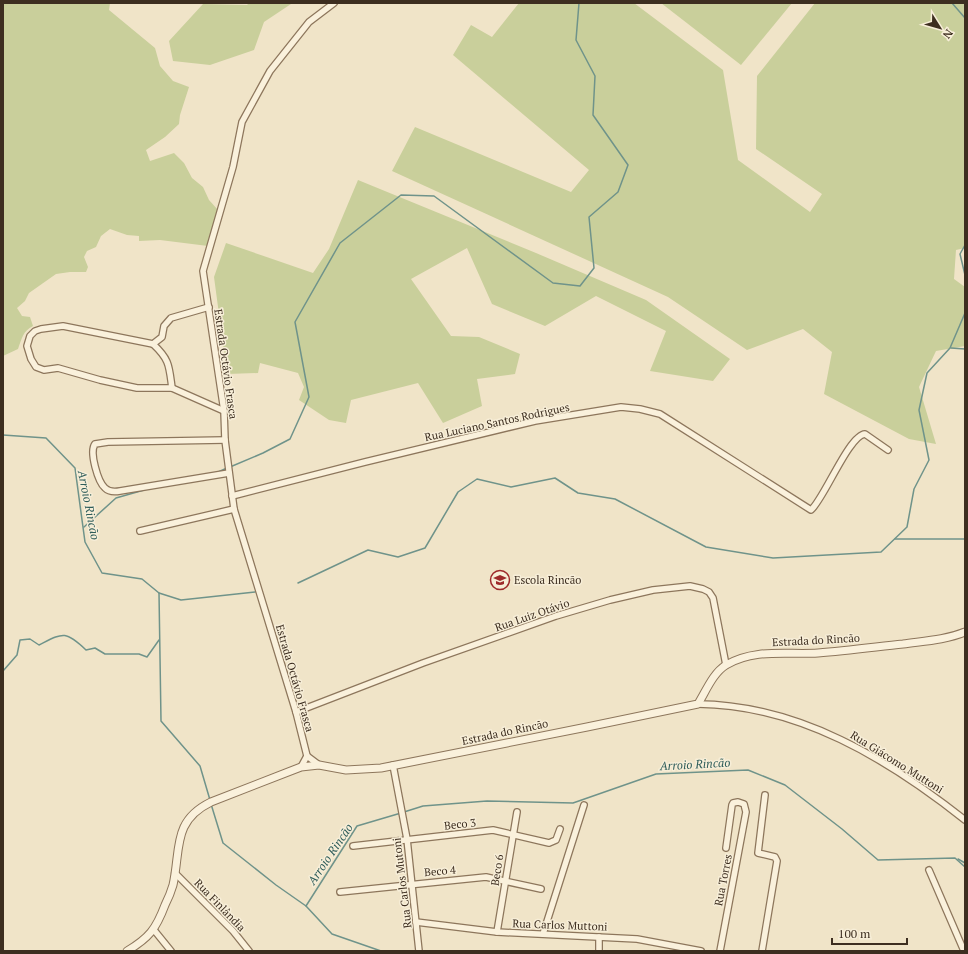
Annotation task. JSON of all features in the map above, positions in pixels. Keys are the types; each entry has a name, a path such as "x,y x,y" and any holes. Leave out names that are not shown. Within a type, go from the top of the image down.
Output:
{"street":[{"name":"Estrada Octávio Frasca","path":"307,756 296,712 234,509 225,440 224,411 203,271 233,168 242,122 270,71 309,22 334,3"},
{"path":"153,344 162,337 164,326 171,318 209,307"},
{"path":"172,388 169,364 163,354 153,344 63,326 41,329 35,331 30,336 27,346 31,359 36,367 44,370 58,368 100,380 137,388 172,388 224,411"},
{"name":"Rua Luciano Santos Rodrigues","path":"232,496 535,421 621,407 640,409 660,414 811,510 842,458 859,436 865,434 888,450"},
{"path":"225,440 103,442 95,444 92,452 99,479 103,486 109,491 120,491 229,473"},
{"path":"140,531 234,509"},
{"name":"Rua Luiz Otávio","path":"296,712 423,663 556,616 618,598 653,590 690,586 704,589 709,592 713,598 726,665"},
{"name":"Estrada do Rincão","path":"127,951 138,944 154,930 159,920 172,887 181,833 189,818 199,808 242,789 301,767 319,765 346,770 381,768 698,704 714,678 726,665 742,658 760,654 818,653 948,638 965,632"},
{"name":"Rua Giácomo Muttoni","path":"698,704 720,704 758,710 814,727 848,743 894,769 965,820"},
{"path":"301,767 307,756 319,765"},
{"name":"Rua Carlos Mutoni","path":"393,765 407,839 419,951"},
{"path":"762,951 778,861 775,857 758,853 766,795"},
{"name":"Rua Torres","path":"720,951 746,812 744,804 738,802 733,803 732,805 726,848"},
{"path":"543,934 584,805"},
{"name":"Beco 6","path":"497,932 517,812"},
{"name":"Beco 3","path":"353,846 494,830 553,842 556,840 560,829"},
{"path":"929,870 964,951"},
{"name":"Rua Finlândia","path":"175,873 233,932 249,951"},
{"name":"Beco 4","path":"340,892 486,877 541,889"},
{"name":"Rua Carlos Muttoni","path":"416,922 497,932 637,939 701,951"},
{"path":"154,930 171,951"},
{"path":"599,937 599,951"}],"green space":[{"path":"3,3 110,3 109,10 155,48 160,66 173,81 189,87 180,115 179,124 165,137 146,150 150,161 174,153 184,163 192,178 203,187 209,200 218,210 208,246 160,240 139,241 139,236 127,235 110,229 101,236 96,247 87,251 84,257 88,267 86,272 56,274 29,293 25,301 17,308 22,316 30,317 33,326 25,333 18,349 3,356"},
{"path":"249,3 291,4 264,22 254,50 210,65 173,61 169,41 203,4 247,5"},
{"path":"519,3 634,3 723,70 738,160 810,212 822,194 756,149 757,76 815,3 965,3 965,248 956,250 954,279 965,287 965,346 936,351 919,387 936,444 909,439 824,394 832,352 803,329 747,350 668,297 392,171 415,127 571,192 589,170 453,55 471,25 492,37"},
{"path":"661,3 792,3 741,65"},
{"path":"358,180 646,300 730,359 713,381 650,371 666,331 596,296 545,326 492,304 467,248 411,279 451,336 479,337 520,354 515,374 477,379 482,406 443,423 418,383 351,400 346,423 329,420 299,400 304,387 298,373 260,363 258,373 227,374 214,277 226,243 313,273 329,249"}],"waterway":[{"path":"230,467 263,453 290,439 309,397 295,322 340,243 401,195 434,196 553,283 580,286 594,268 589,217 618,192 628,165 593,115 595,76 576,40 579,3"},
{"path":"952,3 965,18"},
{"path":"965,245 960,254 965,275"},
{"path":"298,583 368,550 398,557 425,548 458,492 477,479 511,487 555,478 578,493 615,499 706,547 773,558 881,552 907,527 914,489 929,460 919,410 927,373 950,348 965,313"},
{"path":"951,348 965,349"},
{"name":"Arroio Rincão","path":"3,435 46,438 75,468 85,542 102,573 142,579 159,593 161,721 200,766 210,800"},
{"path":"216,473 227,468"},
{"path":"84,527 116,498 144,490"},
{"path":"895,539 965,539"},
{"path":"159,593 181,600 255,592"},
{"path":"3,671 17,655 20,640 30,639 39,645 59,636 68,636 86,650 95,648 105,654 139,654 147,657 159,640"},
{"name":"Arroio Rincão","path":"404,812 423,806 487,801 573,803 656,774 748,770 785,785 842,829 878,860 955,858 965,867"},
{"name":"Arroio Rincão","path":"211,804 223,843 276,885 306,906 357,826 401,813"},
{"name":"Arroio Rincão","path":"958,859 965,863"},
{"path":"306,906 332,934 381,951"}],"place":[{"name":"Escola Rincão","path":"500,580"}]}
